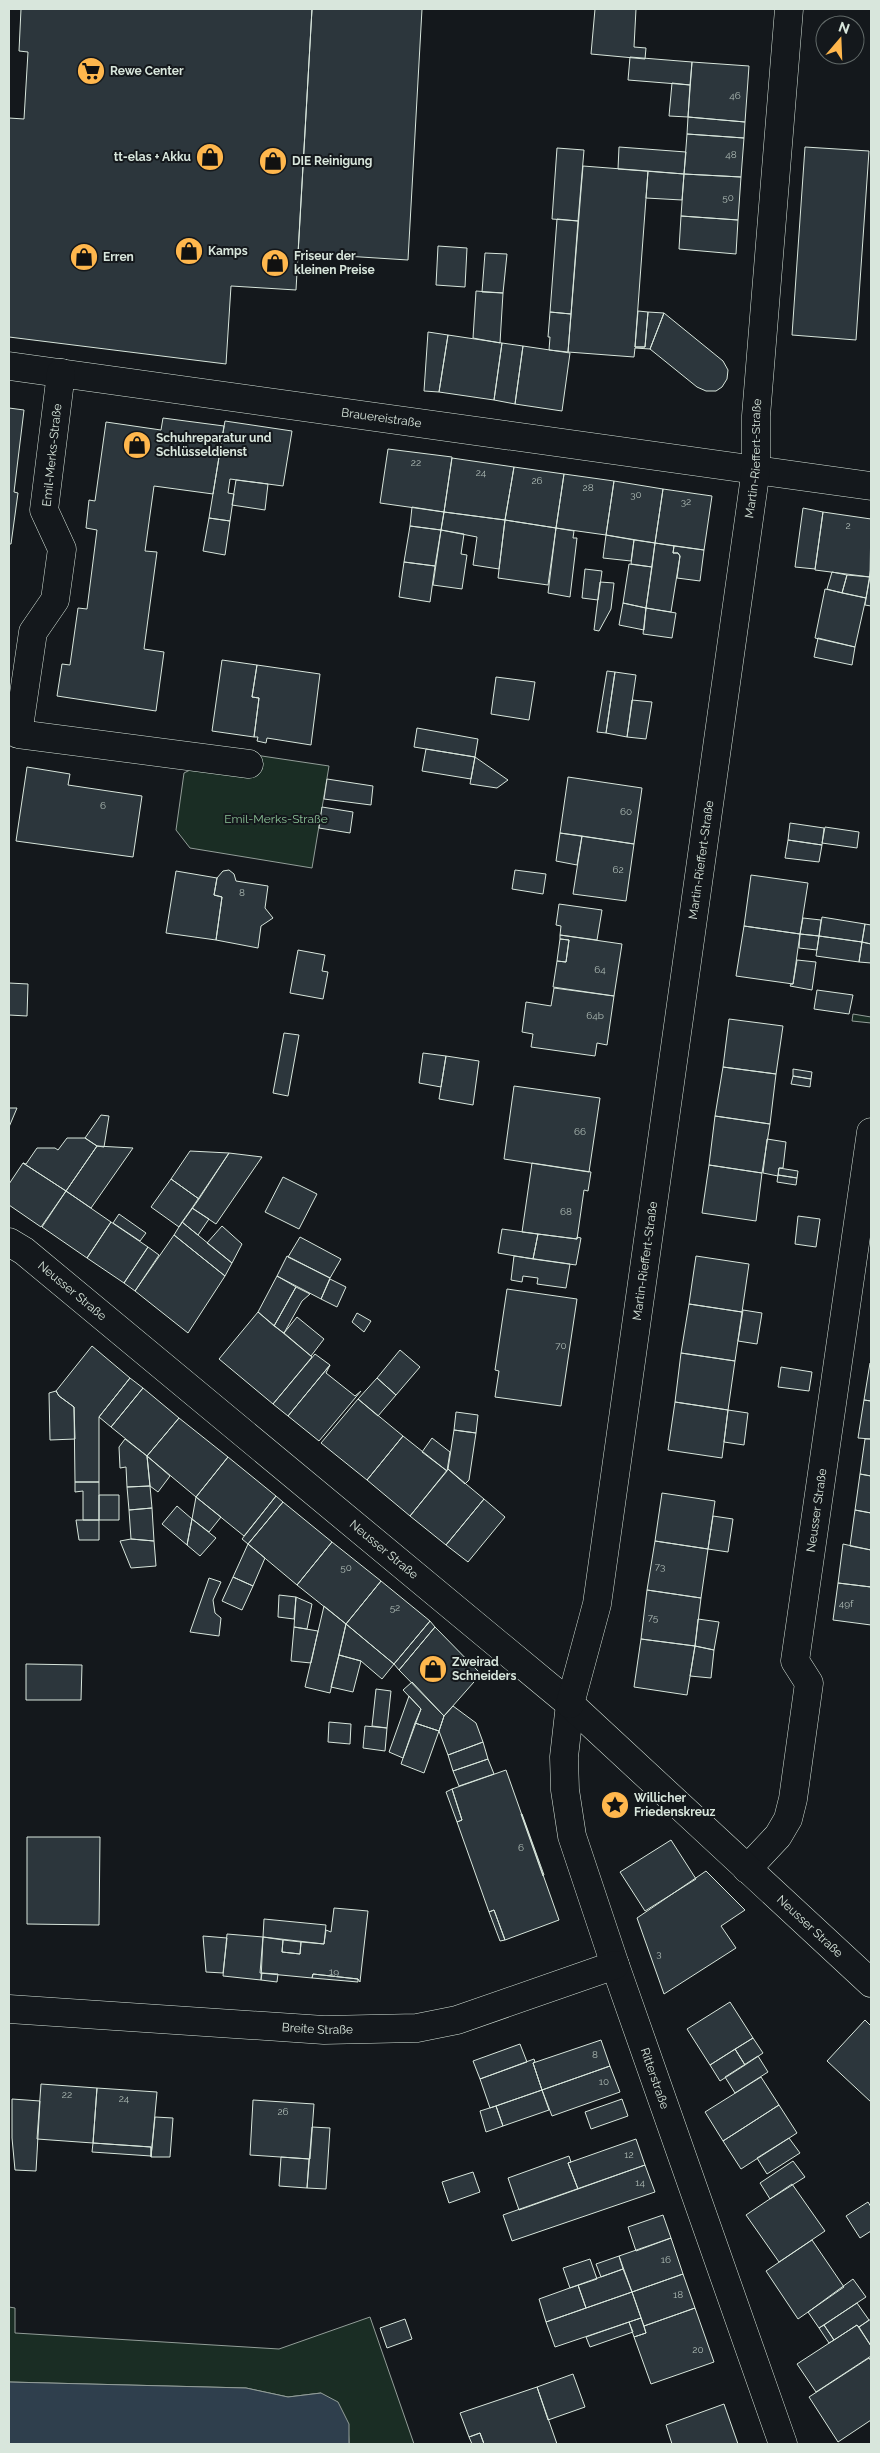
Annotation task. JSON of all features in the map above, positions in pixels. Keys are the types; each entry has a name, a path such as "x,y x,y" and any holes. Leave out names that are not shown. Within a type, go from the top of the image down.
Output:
{"street":[{"name":"Martin-Rieffert-Straße","path":"570,1704 597,1604 756,469 756,416 789,9"},
{"name":"Brauereistraße","path":"9,366 871,486"},
{"name":"Emil-Merks-Straße","path":"61,373 44,510 62,549 55,600 33,632 14,733 250,764"},
{"name":"Neusser Straße","path":"747,1870 784,1828 793,1799 809,1683 795,1661 871,1132"},
{"name":"Neusser Straße","path":"9,1242 32,1257 570,1704 871,1983"},
{"name":"Ritterstraße","path":"570,1704 564,1757 567,1813 572,1836 615,1965 783,2444"},
{"name":"Breite Straße","path":"9,2009 324,2030 417,2028 466,2017 615,1965"}],"green space":[{"name":"Emil-Merks-Straße","path":"255,755 329,766 312,868 190,848 176,830 184,773 198,766"},
{"path":"853,1014 871,1017 871,1023 852,1021"},
{"path":"9,2307 15,2308 15,2333 279,2349 370,2317 414,2444 349,2444 348,2424 321,2393 288,2397 246,2388 9,2382"}],"water":[{"path":"9,2382 246,2388 288,2397 321,2393 338,2402 349,2424 349,2444 9,2444"}],"building":[{"path":"21,9 312,9 296,290 231,286 226,364 9,337 9,118 24,119 28,52 19,51"},
{"path":"312,9 422,9 408,260 298,253"},
{"path":"595,9 636,9 634,47 646,48 645,59 591,54"},
{"path":"630,57 692,62 690,85 628,80"},
{"path":"692,62 749,66 745,122 688,117"},
{"path":"672,83 690,85 688,117 669,116"},
{"path":"688,117 745,122 744,138 687,134"},
{"path":"687,134 744,138 741,177 684,174"},
{"path":"619,147 686,152 684,174 618,169"},
{"path":"805,147 869,151 856,340 792,335"},
{"path":"557,148 584,150 578,221 552,219"},
{"path":"583,166 648,171 635,347 645,347 648,312 664,313 650,349 635,348 634,357 568,352"},
{"path":"648,171 684,174 682,200 646,198"},
{"path":"684,174 741,177 738,220 681,216"},
{"path":"681,216 738,220 736,254 679,249"},
{"path":"557,219 578,221 571,314 550,312"},
{"path":"438,246 467,248 465,287 436,285"},
{"path":"485,253 507,254 503,293 482,292"},
{"path":"476,291 503,293 500,343 473,338"},
{"path":"638,311 648,312 645,347 635,347"},
{"path":"550,312 571,314 568,352 549,350"},
{"path":"664,313 723,361 728,370 727,379 722,387 716,391 706,391 697,387 650,349"},
{"path":"428,332 448,335 439,392 424,391"},
{"path":"448,335 502,343 494,400 439,392"},
{"path":"502,343 523,346 515,404 494,400"},
{"path":"523,346 570,353 562,411 515,404"},
{"path":"9,408 24,410 14,492 18,493 11,544 9,544"},
{"path":"163,418 224,426 213,494 154,486 145,551 157,552 144,649 164,652 156,711 57,696 62,664 70,665 78,608 87,609 97,530 86,528 89,500 95,501 106,422 161,430"},
{"path":"225,421 292,431 283,486 230,479 228,493 234,494 230,521 209,518"},
{"path":"388,449 452,457 444,512 380,503"},
{"path":"452,458 514,467 505,520 444,512"},
{"path":"514,467 564,474 556,528 505,520"},
{"path":"564,474 614,481 606,535 556,528"},
{"path":"236,480 268,484 265,510 232,505"},
{"path":"614,481 663,489 655,543 606,535"},
{"path":"663,489 712,496 704,550 655,543"},
{"path":"412,507 444,512 441,530 410,526"},
{"path":"803,508 823,512 815,569 795,567"},
{"path":"444,512 505,520 499,569 473,565 477,537 441,530"},
{"path":"823,512 871,519 870,577 815,570"},
{"path":"209,518 230,521 225,555 203,551"},
{"path":"505,520 556,528 548,585 498,578"},
{"path":"410,526 441,530 435,566 404,562"},
{"path":"556,528 574,531 573,538 577,538 570,597 548,593"},
{"path":"441,530 464,534 461,554 467,555 462,589 433,585"},
{"path":"606,535 634,540 631,561 603,558"},
{"path":"634,540 655,543 652,567 631,564"},
{"path":"655,543 674,546 673,553 678,553 680,556 671,612 646,608"},
{"path":"674,546 704,550 700,581 677,578 680,556 678,553 673,553"},
{"path":"404,562 435,566 430,602 399,597"},
{"path":"629,564 652,567 646,608 623,603"},
{"path":"871,567 871,606 865,605"},
{"path":"585,569 602,571 598,600 582,598"},
{"path":"832,572 847,575 842,593 827,589"},
{"path":"847,575 870,577 866,598 842,593"},
{"path":"600,582 614,583 611,609 599,631 594,630"},
{"path":"825,589 866,598 855,647 815,638"},
{"path":"623,603 646,608 644,630 619,625"},
{"path":"646,608 676,613 672,638 643,634"},
{"path":"818,638 855,647 852,665 814,657"},
{"path":"222,660 257,665 252,697 259,698 254,737 212,731"},
{"path":"257,665 320,674 311,745 267,738 266,743 257,741 258,737 254,737 259,698 252,697"},
{"path":"607,671 615,672 606,733 597,732"},
{"path":"615,672 636,675 627,737 606,733"},
{"path":"496,677 535,682 529,720 491,714"},
{"path":"632,700 652,702 646,739 627,737"},
{"path":"417,728 478,739 475,757 414,747"},
{"path":"426,749 475,757 471,779 422,771"},
{"path":"475,757 508,780 497,788 470,784"},
{"path":"27,767 70,774 68,785 142,796 133,857 16,841"},
{"path":"568,777 642,788 634,844 560,833"},
{"path":"327,779 373,786 371,805 324,799"},
{"path":"322,807 353,812 350,833 319,828"},
{"path":"790,823 824,828 822,845 788,840"},
{"path":"825,827 859,832 857,848 822,843"},
{"path":"560,833 582,836 577,865 556,861"},
{"path":"582,836 634,844 626,901 573,894"},
{"path":"788,840 822,845 819,862 785,858"},
{"path":"229,870 234,874 236,881 268,886 265,908 273,918 261,926 258,948 216,940 222,897 214,895 217,878 223,871"},
{"path":"515,870 546,874 543,894 512,889"},
{"path":"176,871 217,878 214,895 222,897 216,940 166,933"},
{"path":"751,875 808,883 800,934 744,926"},
{"path":"559,904 602,910 597,940 560,935 561,926 556,925"},
{"path":"822,917 865,924 862,942 819,936"},
{"path":"803,918 821,920 819,936 800,934"},
{"path":"865,924 871,925 871,944 862,942"},
{"path":"744,926 800,934 793,984 736,976"},
{"path":"800,934 819,936 817,950 799,948"},
{"path":"560,935 622,944 614,996 553,987 557,961 566,962 569,940 560,939"},
{"path":"819,936 862,942 859,962 816,956"},
{"path":"560,939 569,940 566,962 557,961"},
{"path":"862,942 871,944 871,963 859,962"},
{"path":"298,950 325,955 322,971 328,972 323,999 290,993"},
{"path":"797,960 816,962 812,990 790,986 793,984"},
{"path":"9,983 28,984 27,1016 9,1015"},
{"path":"554,988 614,996 607,1045 597,1043 595,1056 531,1047 533,1034 522,1032 526,1002 551,1006"},
{"path":"817,990 853,995 849,1014 814,1009"},
{"path":"729,1019 783,1026 776,1074 723,1067"},
{"path":"284,1033 299,1035 288,1096 273,1093"},
{"path":"423,1053 446,1056 441,1087 419,1083"},
{"path":"446,1056 479,1061 473,1105 439,1099"},
{"path":"723,1067 776,1074 770,1124 715,1116"},
{"path":"793,1069 812,1072 811,1079 793,1076"},
{"path":"793,1076 811,1079 810,1087 791,1084"},
{"path":"514,1086 600,1098 589,1172 504,1159"},
{"path":"9,1108 17,1108 9,1127"},
{"path":"101,1115 109,1116 104,1147 97,1146 85,1138"},
{"path":"715,1116 770,1124 762,1173 709,1165"},
{"path":"67,1138 85,1138 97,1146 66,1191 23,1163 26,1164 37,1148 55,1148 58,1150"},
{"path":"767,1139 786,1142 783,1168 779,1168 778,1176 763,1173"},
{"path":"97,1146 133,1148 91,1208 66,1191"},
{"path":"190,1151 229,1153 199,1199 171,1179"},
{"path":"229,1153 262,1157 216,1224 192,1208"},
{"path":"23,1163 66,1191 41,1227 9,1205 9,1184"},
{"path":"532,1163 591,1172 588,1191 584,1190 577,1239 522,1232"},
{"path":"709,1165 762,1173 756,1221 702,1213"},
{"path":"779,1168 798,1171 797,1178 778,1175"},
{"path":"778,1175 797,1178 796,1185 777,1182"},
{"path":"283,1177 317,1194 299,1229 265,1212"},
{"path":"171,1179 199,1199 179,1227 151,1207"},
{"path":"66,1191 111,1222 87,1258 42,1227"},
{"path":"192,1208 209,1219 198,1235 182,1222"},
{"path":"119,1214 146,1233 140,1241 113,1223"},
{"path":"798,1216 820,1219 816,1247 795,1244"},
{"path":"111,1222 148,1247 124,1283 87,1258"},
{"path":"182,1222 232,1263 225,1276 174,1235"},
{"path":"222,1226 242,1244 232,1263 207,1243"},
{"path":"502,1229 538,1234 533,1259 498,1253"},
{"path":"538,1234 581,1238 576,1265 533,1259"},
{"path":"174,1235 225,1276 188,1333 135,1291"},
{"path":"300,1237 341,1259 330,1278 288,1257"},
{"path":"148,1247 159,1255 135,1291 124,1283"},
{"path":"287,1256 330,1278 321,1299 277,1276"},
{"path":"514,1256 570,1264 566,1288 537,1284 538,1278 523,1276 522,1282 511,1280"},
{"path":"696,1256 749,1264 742,1312 689,1304"},
{"path":"277,1276 296,1287 274,1326 258,1312"},
{"path":"330,1279 346,1287 337,1307 321,1299"},
{"path":"296,1287 310,1294 302,1301 284,1333 274,1326"},
{"path":"507,1289 577,1299 561,1406 495,1397 499,1371 495,1370"},
{"path":"689,1304 742,1312 735,1361 681,1353"},
{"path":"743,1310 762,1313 757,1344 738,1341"},
{"path":"258,1312 312,1357 273,1404 219,1359"},
{"path":"357,1313 371,1321 364,1332 352,1322"},
{"path":"297,1317 324,1339 311,1356 284,1333"},
{"path":"92,1346 130,1378 99,1417 99,1482 75,1482 74,1407 59,1396 56,1391"},
{"path":"400,1350 420,1367 396,1395 377,1378"},
{"path":"681,1353 735,1361 728,1410 675,1402"},
{"path":"315,1354 330,1365 288,1416 273,1404"},
{"path":"871,1363 871,1401 864,1400"},
{"path":"330,1365 326,1373 355,1396 361,1391 319,1441 288,1416"},
{"path":"781,1367 812,1372 809,1391 778,1387"},
{"path":"130,1378 143,1388 111,1427 99,1417"},
{"path":"377,1378 396,1395 378,1416 358,1399"},
{"path":"143,1388 179,1418 147,1456 111,1427"},
{"path":"56,1391 59,1396 74,1407 75,1439 50,1440 49,1393"},
{"path":"358,1399 403,1436 367,1480 321,1443"},
{"path":"864,1400 871,1401 871,1439 858,1438"},
{"path":"675,1402 728,1410 722,1458 668,1450"},
{"path":"728,1410 748,1413 744,1445 724,1442"},
{"path":"456,1412 478,1415 476,1433 454,1430"},
{"path":"179,1418 228,1457 196,1497 147,1456"},
{"path":"454,1430 476,1433 469,1480 465,1484 448,1469"},
{"path":"403,1436 447,1471 410,1516 367,1480"},
{"path":"432,1438 450,1452 447,1471 422,1452"},
{"path":"125,1439 147,1456 150,1486 127,1487 126,1467 120,1468 119,1447"},
{"path":"865,1439 871,1439 871,1476 860,1474"},
{"path":"147,1456 170,1476 158,1492 150,1486"},
{"path":"228,1457 276,1496 244,1536 196,1497"},
{"path":"448,1469 484,1499 446,1545 410,1516"},
{"path":"860,1474 871,1476 871,1513 855,1510"},
{"path":"75,1482 99,1482 99,1520 83,1520 83,1491 75,1492"},
{"path":"150,1486 152,1508 129,1510 127,1487"},
{"path":"662,1493 715,1501 708,1549 655,1541"},
{"path":"99,1495 119,1495 119,1520 99,1520"},
{"path":"276,1496 283,1502 248,1544 242,1539"},
{"path":"196,1497 221,1517 209,1532 192,1519"},
{"path":"484,1499 505,1517 468,1562 446,1545"},
{"path":"283,1502 332,1542 297,1585 248,1544"},
{"path":"177,1506 192,1519 187,1545 162,1524"},
{"path":"152,1508 154,1541 131,1539 129,1510"},
{"path":"855,1510 871,1513 871,1550 850,1546"},
{"path":"713,1516 733,1519 728,1552 708,1549"},
{"path":"192,1519 216,1538 200,1556 187,1545"},
{"path":"76,1520 99,1520 99,1540 79,1540"},
{"path":"131,1539 154,1541 156,1566 131,1568 120,1541"},
{"path":"655,1541 708,1549 701,1598 647,1590"},
{"path":"332,1542 381,1581 346,1624 297,1585"},
{"path":"248,1544 265,1558 253,1586 233,1577"},
{"path":"843,1544 871,1550 871,1587 838,1583"},
{"path":"233,1577 253,1586 242,1610 222,1601"},
{"path":"209,1578 221,1582 213,1600 215,1613 221,1618 219,1636 190,1632"},
{"path":"381,1581 430,1621 394,1664 346,1624"},
{"path":"838,1583 871,1587 871,1625 833,1620"},
{"path":"647,1590 701,1598 695,1646 641,1639"},
{"path":"279,1595 296,1597 294,1619 278,1617"},
{"path":"296,1597 312,1604 307,1629 294,1627"},
{"path":"324,1606 346,1624 330,1693 305,1687"},
{"path":"698,1619 719,1622 714,1650 695,1646"},
{"path":"430,1621 435,1627 399,1670 394,1664"},
{"path":"346,1624 394,1664 382,1679 361,1661 339,1655"},
{"path":"294,1627 318,1631 311,1663 291,1661"},
{"path":"435,1627 481,1674 444,1716 399,1670"},
{"path":"641,1639 695,1646 687,1695 634,1687"},
{"path":"695,1646 714,1650 711,1678 690,1676"},
{"path":"339,1655 361,1661 353,1692 331,1687"},
{"path":"26,1664 82,1665 81,1700 26,1700"},
{"path":"412,1682 444,1716 439,1731 415,1723 421,1709 403,1690"},
{"path":"376,1689 391,1691 387,1728 372,1726"},
{"path":"409,1696 421,1709 403,1758 389,1752"},
{"path":"453,1706 476,1723 483,1742 448,1755 439,1731 444,1716"},
{"path":"329,1722 351,1724 350,1744 328,1742"},
{"path":"415,1723 439,1731 424,1773 401,1764"},
{"path":"365,1726 387,1728 385,1751 363,1748"},
{"path":"483,1742 488,1759 453,1771 448,1755"},
{"path":"488,1759 494,1774 459,1786 453,1771"},
{"path":"506,1770 559,1920 505,1940 494,1910 489,1912 457,1822 462,1820 452,1789"},
{"path":"452,1789 462,1820 457,1822 446,1792"},
{"path":"521,1814 544,1875 543,1876"},
{"path":"27,1837 100,1837 99,1925 27,1924"},
{"path":"671,1840 696,1879 645,1911 620,1872"},
{"path":"706,1871 745,1910 721,1926 736,1948 664,1994 637,1918"},
{"path":"334,1908 368,1911 360,1982 358,1979 313,1974 312,1978 260,1973 263,1937 283,1940 282,1952 300,1954 301,1942 324,1944 326,1930 331,1932"},
{"path":"494,1910 505,1940 500,1941 489,1912"},
{"path":"264,1919 326,1925 324,1944 263,1937"},
{"path":"227,1934 263,1937 261,1980 223,1976"},
{"path":"203,1936 227,1938 223,1973 206,1972"},
{"path":"283,1940 301,1942 300,1954 282,1952"},
{"path":"262,1973 278,1974 277,1982 261,1980"},
{"path":"313,1974 358,1979 358,1982 312,1978"},
{"path":"730,2002 753,2038 710,2065 687,2029"},
{"path":"865,2020 871,2026 871,2102 827,2061"},
{"path":"753,2038 763,2053 745,2065 735,2049"},
{"path":"601,2040 610,2066 542,2090 533,2063"},
{"path":"520,2044 527,2062 480,2079 473,2061"},
{"path":"735,2049 745,2065 720,2081 710,2065"},
{"path":"758,2056 768,2072 735,2093 725,2077"},
{"path":"534,2059 535,2062 533,2063 542,2090 490,2108 480,2079"},
{"path":"610,2066 620,2092 552,2116 542,2090"},
{"path":"761,2077 779,2105 723,2141 705,2112"},
{"path":"41,2084 97,2088 93,2143 37,2139"},
{"path":"97,2088 157,2092 151,2157 151,2147 93,2143"},
{"path":"542,2090 549,2110 503,2126 496,2106"},
{"path":"12,2099 40,2101 36,2171 15,2170 12,2138"},
{"path":"622,2099 628,2116 591,2129 585,2112"},
{"path":"253,2100 314,2104 310,2159 250,2155"},
{"path":"779,2105 797,2133 741,2169 723,2141"},
{"path":"496,2106 503,2126 486,2132 480,2111"},
{"path":"155,2117 173,2118 170,2157 151,2157"},
{"path":"312,2127 330,2128 326,2189 307,2188"},
{"path":"789,2138 800,2153 767,2174 757,2158"},
{"path":"636,2139 645,2165 578,2189 568,2163"},
{"path":"93,2143 151,2147 151,2156 92,2152"},
{"path":"569,2156 571,2162 568,2163 578,2189 519,2210 508,2178"},
{"path":"281,2157 309,2159 307,2188 279,2186"},
{"path":"793,2161 805,2177 770,2199 760,2183"},
{"path":"645,2165 655,2192 512,2241 503,2215"},
{"path":"473,2172 480,2192 449,2203 442,2182"},
{"path":"792,2184 825,2231 779,2262 746,2215"},
{"path":"868,2202 871,2207 871,2231 860,2238 846,2216"},
{"path":"663,2215 671,2238 636,2251 628,2227"},
{"path":"671,2238 683,2274 632,2292 619,2256"},
{"path":"812,2240 844,2287 798,2319 766,2271"},
{"path":"619,2256 623,2269 601,2277 596,2264"},
{"path":"590,2259 597,2279 570,2288 563,2268"},
{"path":"623,2269 632,2292 586,2308 578,2285"},
{"path":"683,2274 695,2308 644,2326 632,2292"},
{"path":"853,2279 866,2297 819,2328 808,2312"},
{"path":"578,2285 586,2308 546,2322 539,2299"},
{"path":"632,2292 641,2318 555,2347 546,2322"},
{"path":"857,2303 869,2320 859,2327 857,2325 834,2340 824,2325"},
{"path":"695,2308 714,2362 651,2384 634,2337 646,2333 644,2326"},
{"path":"641,2318 646,2333 634,2337 629,2322"},
{"path":"405,2319 412,2339 387,2348 380,2328"},
{"path":"871,2319 871,2346 859,2327"},
{"path":"629,2322 633,2332 590,2347 586,2337"},
{"path":"824,2325 834,2340 829,2343 819,2328"},
{"path":"857,2325 871,2346 871,2356 816,2392 797,2364"},
{"path":"869,2358 871,2361 871,2420 838,2442 809,2397"},
{"path":"573,2374 585,2407 548,2420 537,2387"},
{"path":"537,2387 557,2444 484,2444 480,2433 469,2437 460,2413"},
{"path":"724,2404 738,2444 672,2444 666,2425"},
{"path":"480,2433 484,2444 472,2444 469,2437"}],"place":[{"name":"Rewe Center","path":"91,71"},
{"name":"tt-elas + Akku","path":"210,157"},
{"name":"DIE Reinigung","path":"273,161"},
{"name":"Kamps","path":"189,251"},
{"name":"Erren","path":"84,257"},
{"name":"Friseur der kleinen Preise","path":"275,263"},
{"name":"Schuhreparatur und Schlüsseldienst","path":"137,445"},
{"name":"Zweirad Schneiders","path":"433,1669"},
{"name":"Willicher Friedenskreuz","path":"615,1805"}]}
